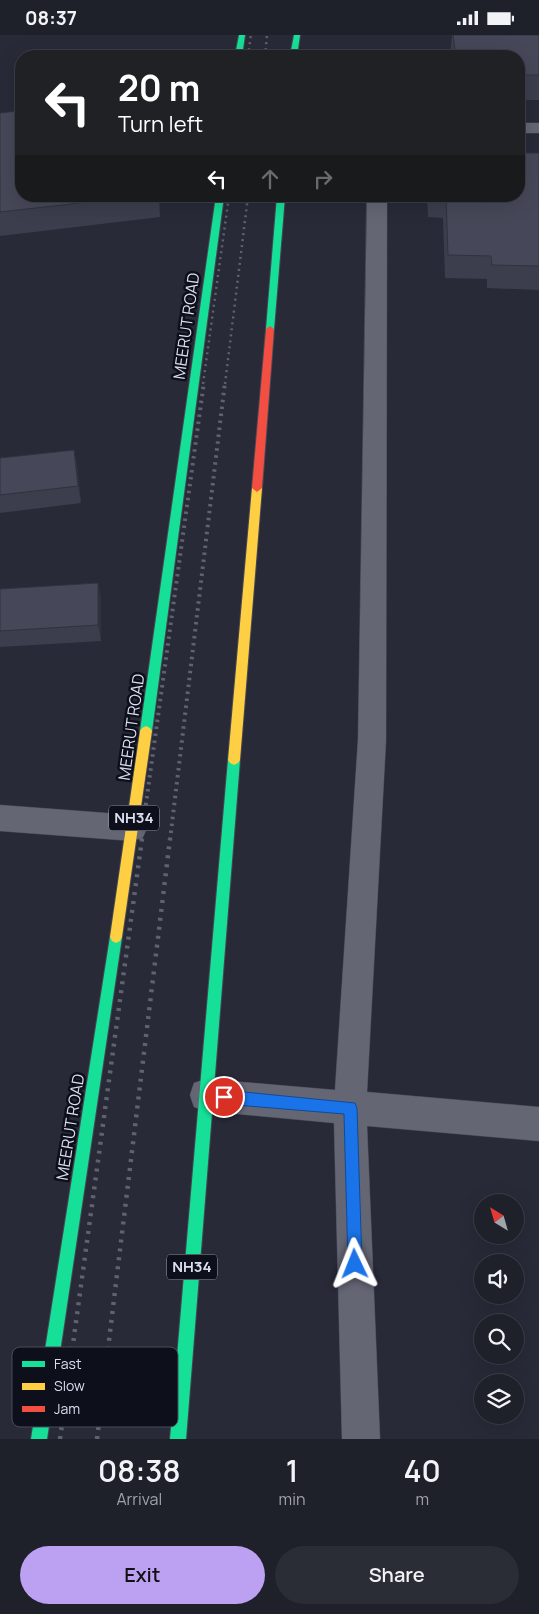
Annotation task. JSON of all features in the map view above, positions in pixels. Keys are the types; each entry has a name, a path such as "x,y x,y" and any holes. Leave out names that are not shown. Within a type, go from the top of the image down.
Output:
{"highway":[{"path":"240,50 242,35"},
{"path":"295,50 297,35"},
{"name":"MEERUT ROAD","path":"53,1347 133,828 219,202"},
{"name":"NH34","path":"178,1439 280,202"}],"street":[{"path":"525,128 539,128"},
{"path":"361,1439 350,1108 372,741 376,202"},
{"path":"0,818 133,828"},
{"path":"206,1095 539,1124"}],"building":[{"path":"453,35 539,35 539,75 525,75 525,50 455,50"},
{"path":"15,111 15,202 89,202 0,212 0,113"},
{"path":"525,153 539,153 539,266 492,265 491,256 448,255 446,202 525,202"},
{"path":"74,450 78,486 0,495 0,458"},
{"path":"98,583 98,625 0,631 0,589"}],"railway":[{"path":"249,50 251,35"},
{"path":"266,50 267,35"},
{"path":"203,384 228,202"},
{"path":"225,384 247,202"},
{"path":"141,840 204,382"},
{"path":"170,840 225,382"},
{"path":"73,1347 142,839"},
{"path":"108,1347 170,839"},
{"path":"60,1439 62,1427"},
{"path":"97,1439 98,1427"}],"traffic: fast":[{"path":"240,50 242,35"},
{"path":"295,50 297,35"},
{"path":"146,731 219,202"},
{"path":"270,329 281,202"},
{"path":"178,1439 234,760"},
{"path":"53,1347 116,937"},
{"path":"39,1439 41,1427"}],"traffic: slow":[{"path":"234,760 257,488"},
{"path":"116,937 146,731"}],"traffic: jam":[{"path":"257,488 270,329"}],"route":[{"path":"224,1097 350,1108 355,1264"}]}
